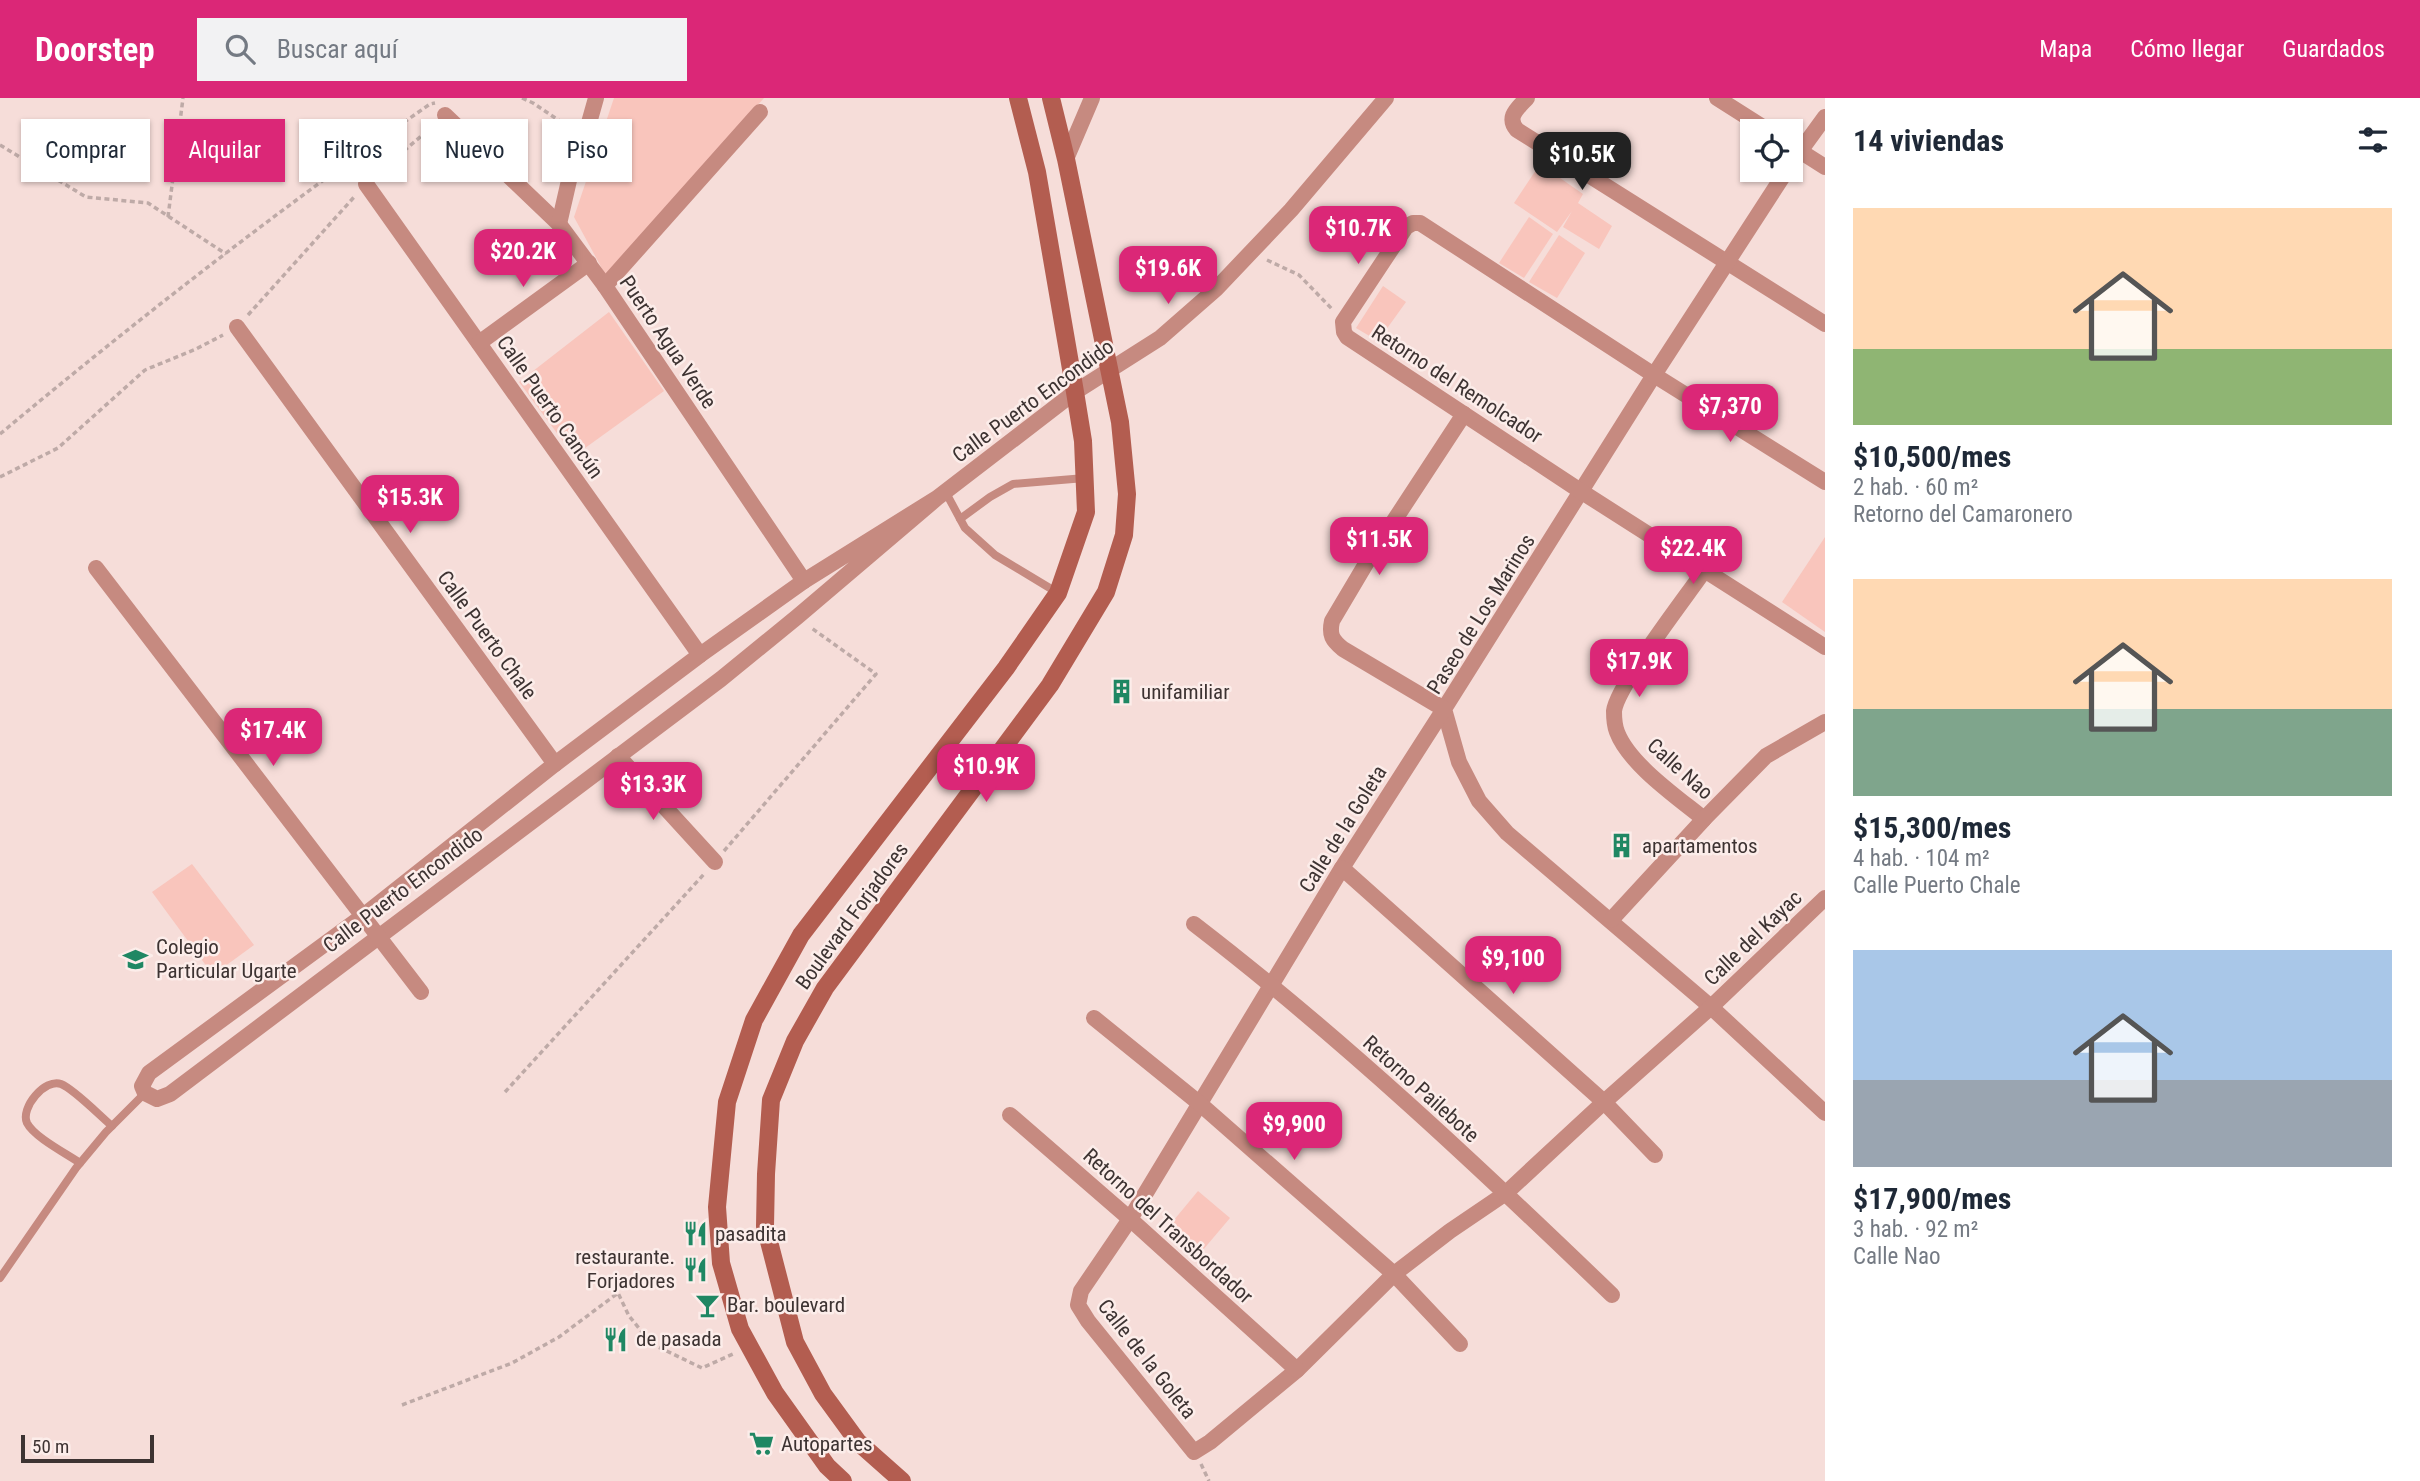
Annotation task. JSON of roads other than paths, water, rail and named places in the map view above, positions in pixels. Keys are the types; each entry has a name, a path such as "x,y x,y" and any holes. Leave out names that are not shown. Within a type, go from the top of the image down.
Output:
{"main road":[{"name":"Boulevard Forjadores","path":"843,1481 827,1466 775,1393 740,1329 721,1263 717,1207 727,1102 754,1020 801,935 1006,668 1058,593 1076,547 1086,512 1083,441 1037,172 1018,98"},
{"name":"Boulevard Forjadores","path":"902,1481 859,1442 823,1394 795,1342 765,1226 771,1100 795,1041 825,988 1050,685 1106,592 1124,535 1127,494 1120,422 1051,98"}],"street":[{"path":"559,224 573,163 585,137 596,98"},
{"path":"1066,159 1093,98"},
{"name":"Calle Puerto Encondido","path":"941,495 804,581 555,764 363,916 149,1073 142,1086 145,1093 158,1099 170,1094 732,669 941,495 1075,392 1160,338 1253,252 1386,98"},
{"path":"1527,98 1513,114 1512,120 1517,130 1825,324"},
{"path":"1717,98 1750,119"},
{"name":"Puerto Agua Verde","path":"442,108 559,224 605,286 804,581"},
{"path":"605,286 760,112"},
{"path":"1803,142 1825,117"},
{"path":"1803,158 1825,167"},
{"name":"Paseo de Los Marinos","path":"1779,182 1444,709 1459,762 1479,801 1507,833 1711,1007 1825,1113"},
{"name":"Calle Puerto Cancún","path":"366,184 707,650 732,669"},
{"name":"Retorno del Remolcador","path":"1825,482 1420,223 1406,227 1343,322 1347,337 1582,492 1825,647"},
{"path":"480,343 589,264"},
{"name":"Calle Puerto Chale","path":"237,327 555,764"},
{"path":"1444,709 1343,649 1333,641 1330,632 1332,621 1367,562 1464,414"},
{"path":"96,568 421,992"},
{"name":"Calle Nao","path":"1703,819 1646,770 1629,751 1616,731 1614,710 1623,688 1704,571"},
{"name":"Calle de la Goleta","path":"1444,709 1342,868 1130,1219 1081,1291 1078,1305 1088,1321 1194,1452 1210,1443 1297,1370 1394,1274 1506,1193 1711,1007"},
{"path":"1611,920 1703,819 1766,757 1825,722"},
{"path":"618,756 715,862"},
{"path":"1342,868 1604,1102 1655,1155"},
{"name":"Calle del Kayac","path":"1711,1007 1825,898"},
{"path":"1812,910 1825,921"},
{"name":"Retorno Pailebote","path":"1194,924 1273,985 1506,1193 1612,1295"},
{"path":"1094,1017 1199,1103 1394,1274 1460,1343"},
{"path":"221,1020 236,1042"},
{"name":"Retorno del Transbordador","path":"1010,1115 1297,1370"}],"lane":[{"path":"960,519 1013,484 1085,478"},
{"path":"941,495 965,528 995,555 1024,575 1058,593"},
{"path":"80,1163 41,1137 27,1123 28,1108 40,1091 48,1084 65,1086 112,1126"},
{"path":"0,1279 80,1163 145,1093"}],"place":[{"name":"unifamiliar","path":"1121,692"},
{"name":"apartamentos","path":"1622,846"},
{"name":"Colegio Particular Ugarte","path":"136,959"},
{"name":"pasadita","path":"695,1234"},
{"name":"restaurante. Forjadores","path":"695,1269"},
{"name":"Bar. boulevard","path":"707,1305"},
{"name":"de pasada","path":"616,1339"},
{"name":"Autopartes","path":"761,1444"}]}
